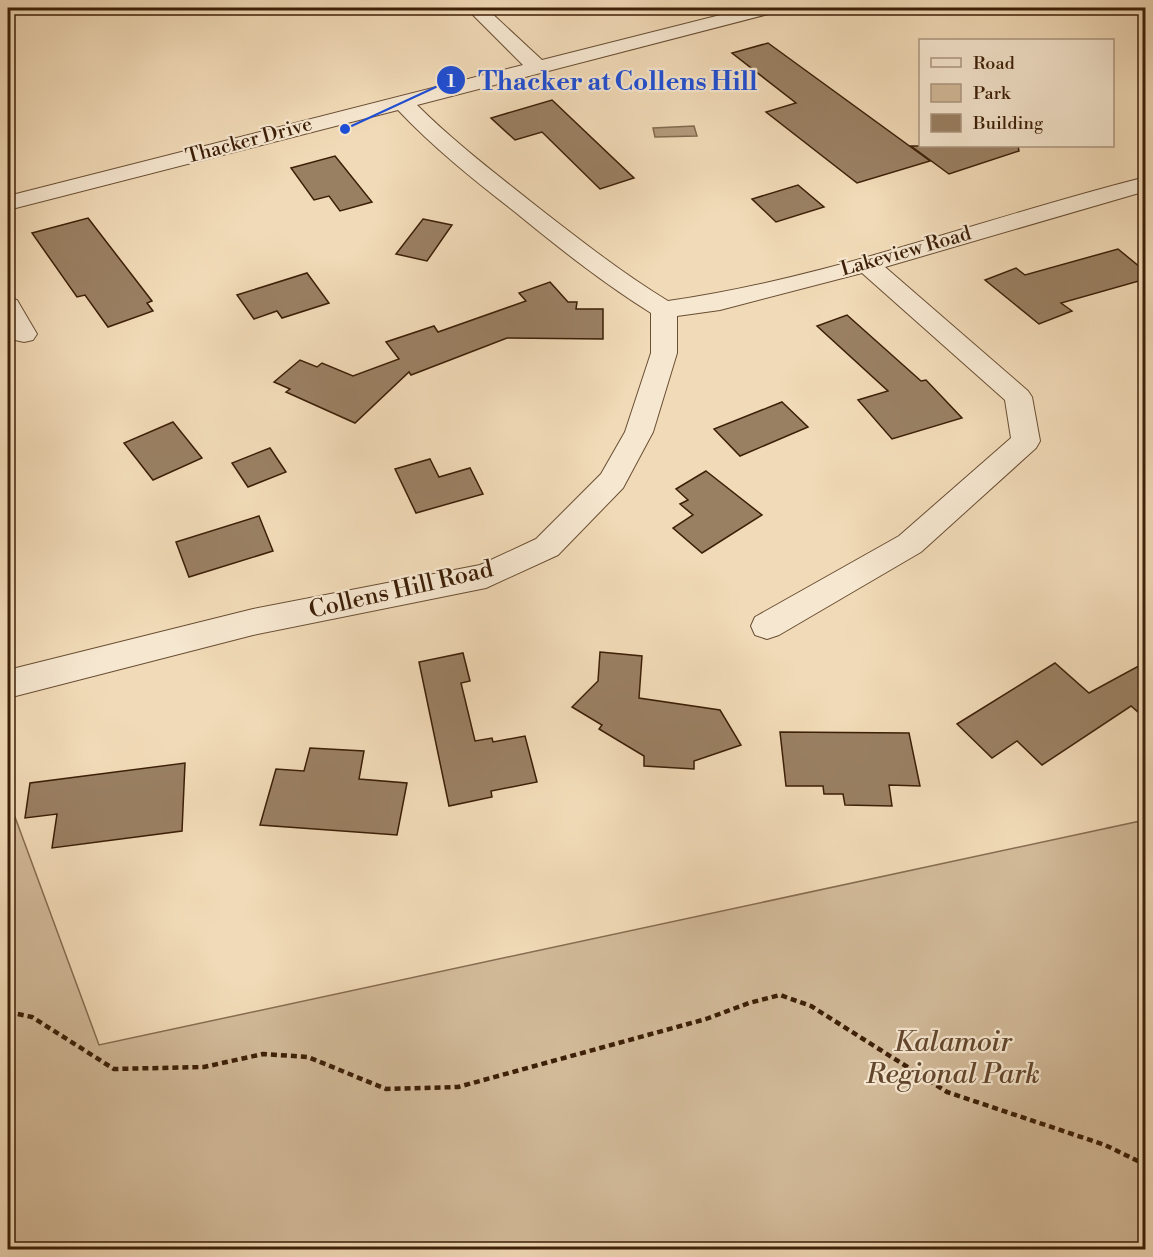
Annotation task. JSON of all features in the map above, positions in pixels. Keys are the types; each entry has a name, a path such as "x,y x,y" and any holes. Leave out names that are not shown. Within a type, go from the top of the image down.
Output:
{"street":[{"path":"475,8 536,66"},
{"name":"Thacker Drive","path":"8,203 769,8"},
{"path":"402,101 432,133 476,172 619,283 664,310"},
{"name":"Lakeview Road","path":"664,310 720,302 867,264 1146,184"},
{"path":"767,626 910,544 1026,441 1018,398 867,264"},
{"path":"8,306 24,334"},
{"name":"Collens Hill Road","path":"8,684 253,622 486,576 547,547 612,481 639,432 664,353 664,310"}],"path":[{"path":"8,1012 33,1017 114,1069 204,1067 263,1054 308,1057 386,1089 458,1087 706,1020 749,1003 780,995 811,1006 947,1092 1105,1145 1146,1165"}],"green space":[{"name":"Kalamoir Regional Park","path":"8,798 99,1045 1145,820 1145,1249 8,1249"}],"shaded area":[{"path":"694,126 697,136 655,137 653,128"}],"building":[{"path":"768,43 930,161 857,183 766,112 796,103 732,53"},
{"path":"552,100 634,178 600,189 542,132 515,140 491,118"},
{"path":"911,146 1018,147 1019,151 949,174"},
{"path":"335,156 372,202 340,211 329,196 314,200 291,168"},
{"path":"798,185 824,207 776,222 752,199"},
{"path":"88,218 152,301 147,303 153,311 108,327 85,295 77,297 32,233"},
{"path":"423,219 452,225 427,261 396,254"},
{"path":"1118,249 1146,272 1146,279 1061,303 1072,311 1039,324 985,280 1016,268 1025,275"},
{"path":"307,273 329,303 282,318 277,311 254,319 237,295"},
{"path":"550,282 568,302 577,302 576,309 603,309 603,339 507,338 411,375 409,372 355,423 286,392 290,389 274,382 300,360 317,367 322,363 353,376 399,359 386,342 434,326 438,332 526,301 519,293"},
{"path":"847,315 921,381 926,380 962,418 892,439 858,400 888,391 817,326"},
{"path":"782,402 808,427 740,456 714,429"},
{"path":"173,422 202,458 153,480 124,443"},
{"path":"270,448 286,472 248,487 232,463"},
{"path":"430,459 439,477 470,468 483,494 416,513 395,469"},
{"path":"706,471 762,515 702,553 673,528 693,515 680,504 688,500 676,489"},
{"path":"259,516 273,551 189,577 176,542"},
{"path":"600,652 642,656 639,698 720,710 741,745 694,761 694,769 644,766 644,756 599,729 602,725 572,707 598,681"},
{"path":"463,653 470,681 461,683 475,741 492,738 493,742 525,736 537,782 491,791 492,797 449,806 419,662"},
{"path":"1146,662 1146,719 1131,706 1042,765 1017,741 992,758 957,724 1055,663 1089,693"},
{"path":"780,732 909,733 920,786 889,785 892,806 845,805 843,794 824,794 823,786 786,786"},
{"path":"310,748 364,751 359,779 407,783 397,835 260,825 276,769 304,771"},
{"path":"185,763 182,831 52,848 57,814 25,818 30,783"}],"place":[{"name":"Thacker at Collens Hill","path":"345,129"}]}
